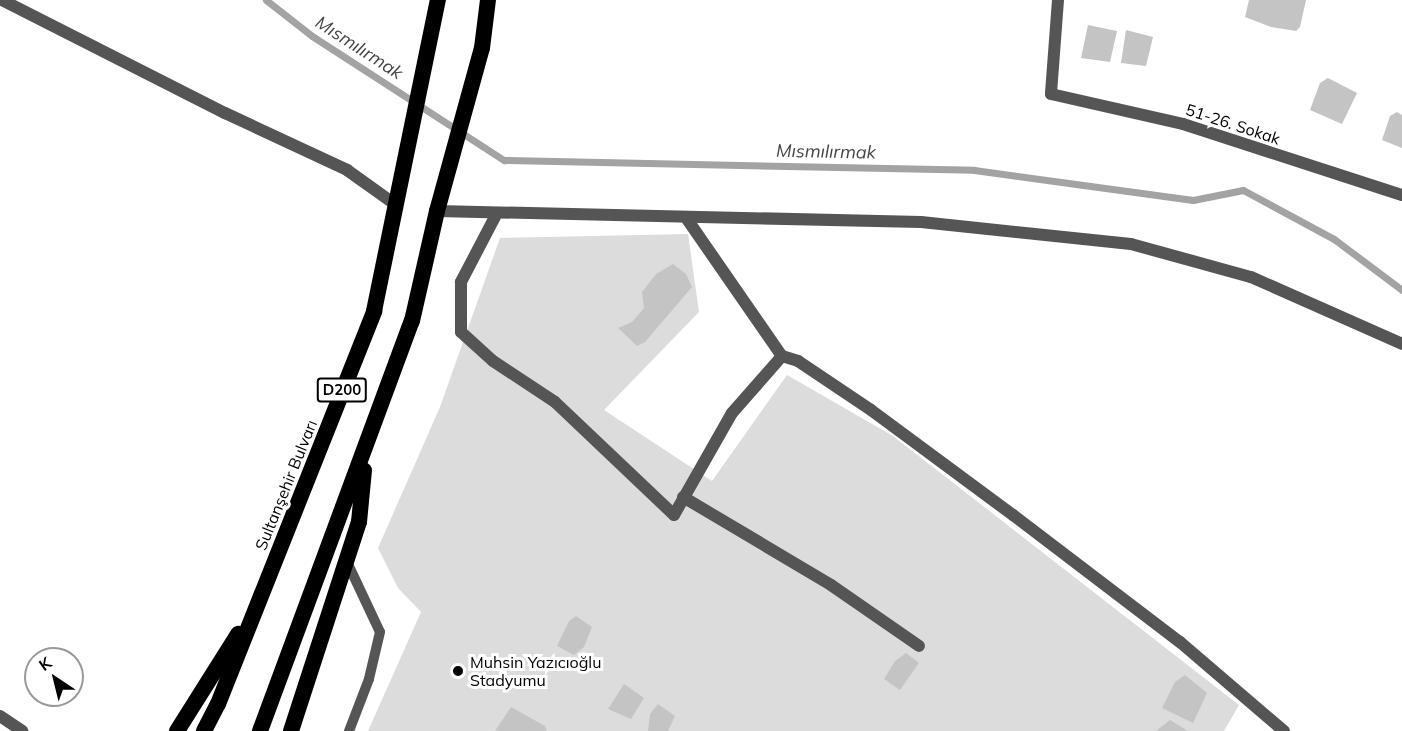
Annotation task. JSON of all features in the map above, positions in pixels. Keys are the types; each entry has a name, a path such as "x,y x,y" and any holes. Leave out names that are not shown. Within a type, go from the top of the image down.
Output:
{"highway":[{"name":"Sultanşehir Bulvarı","path":"204,731 256,609 374,311 406,165 438,0"},
{"name":"D200","path":"260,731 412,321 436,211 482,48 488,0"},
{"path":"291,731 359,522 367,443"},
{"path":"177,731 256,609"}],"street":[{"path":"2,0 225,113 348,170 396,205"},
{"name":"51-26. Sokak","path":"1058,0 1051,94 1183,124 1402,195"},
{"path":"436,211 687,219 921,222 1131,244 1251,277 1402,344"},
{"path":"497,213 461,282 461,332 493,361 555,402 674,515 732,413 782,356"},
{"path":"687,219 782,356 798,361 871,410 1014,515 1180,642 1284,731"},
{"path":"683,496 831,585 919,646"},
{"path":"0,716 22,731"}],"lane":[{"path":"346,562 380,632 369,679 348,731"}],"shaded area":[{"path":"688,234 699,312 604,410 712,481 787,375 893,436 1239,705 1224,731 368,731 421,612 398,588 378,548 440,407 500,238"}],"building":[{"path":"1249,0 1306,0 1300,27 1296,31 1271,27 1245,17"},
{"path":"1088,25 1117,31 1110,62 1081,58"},
{"path":"1126,30 1153,37 1146,66 1121,63"},
{"path":"1328,78 1357,93 1342,124 1310,110 1320,83"},
{"path":"1397,112 1402,115 1402,148 1382,140 1390,116"},
{"path":"673,264 686,274 692,287 645,342 637,346 618,328 632,322 644,308 642,292 656,274"},
{"path":"576,616 592,627 584,647 574,655 557,646 569,621"},
{"path":"906,653 919,663 900,690 884,679 895,661"},
{"path":"1185,675 1207,693 1193,723 1162,708 1175,682"},
{"path":"624,684 644,698 631,719 608,709"},
{"path":"658,704 675,716 668,731 648,731 650,714"},
{"path":"511,707 545,726 547,731 495,731"},
{"path":"1170,720 1188,731 1156,731"}],"waterway":[{"name":"Mısmılırmak","path":"266,0 312,36 504,160 974,170 1193,200 1243,190 1334,239 1402,290"}],"place":[{"name":"Muhsin Yazıcıoğlu Stadyumu","path":"458,671"}]}
